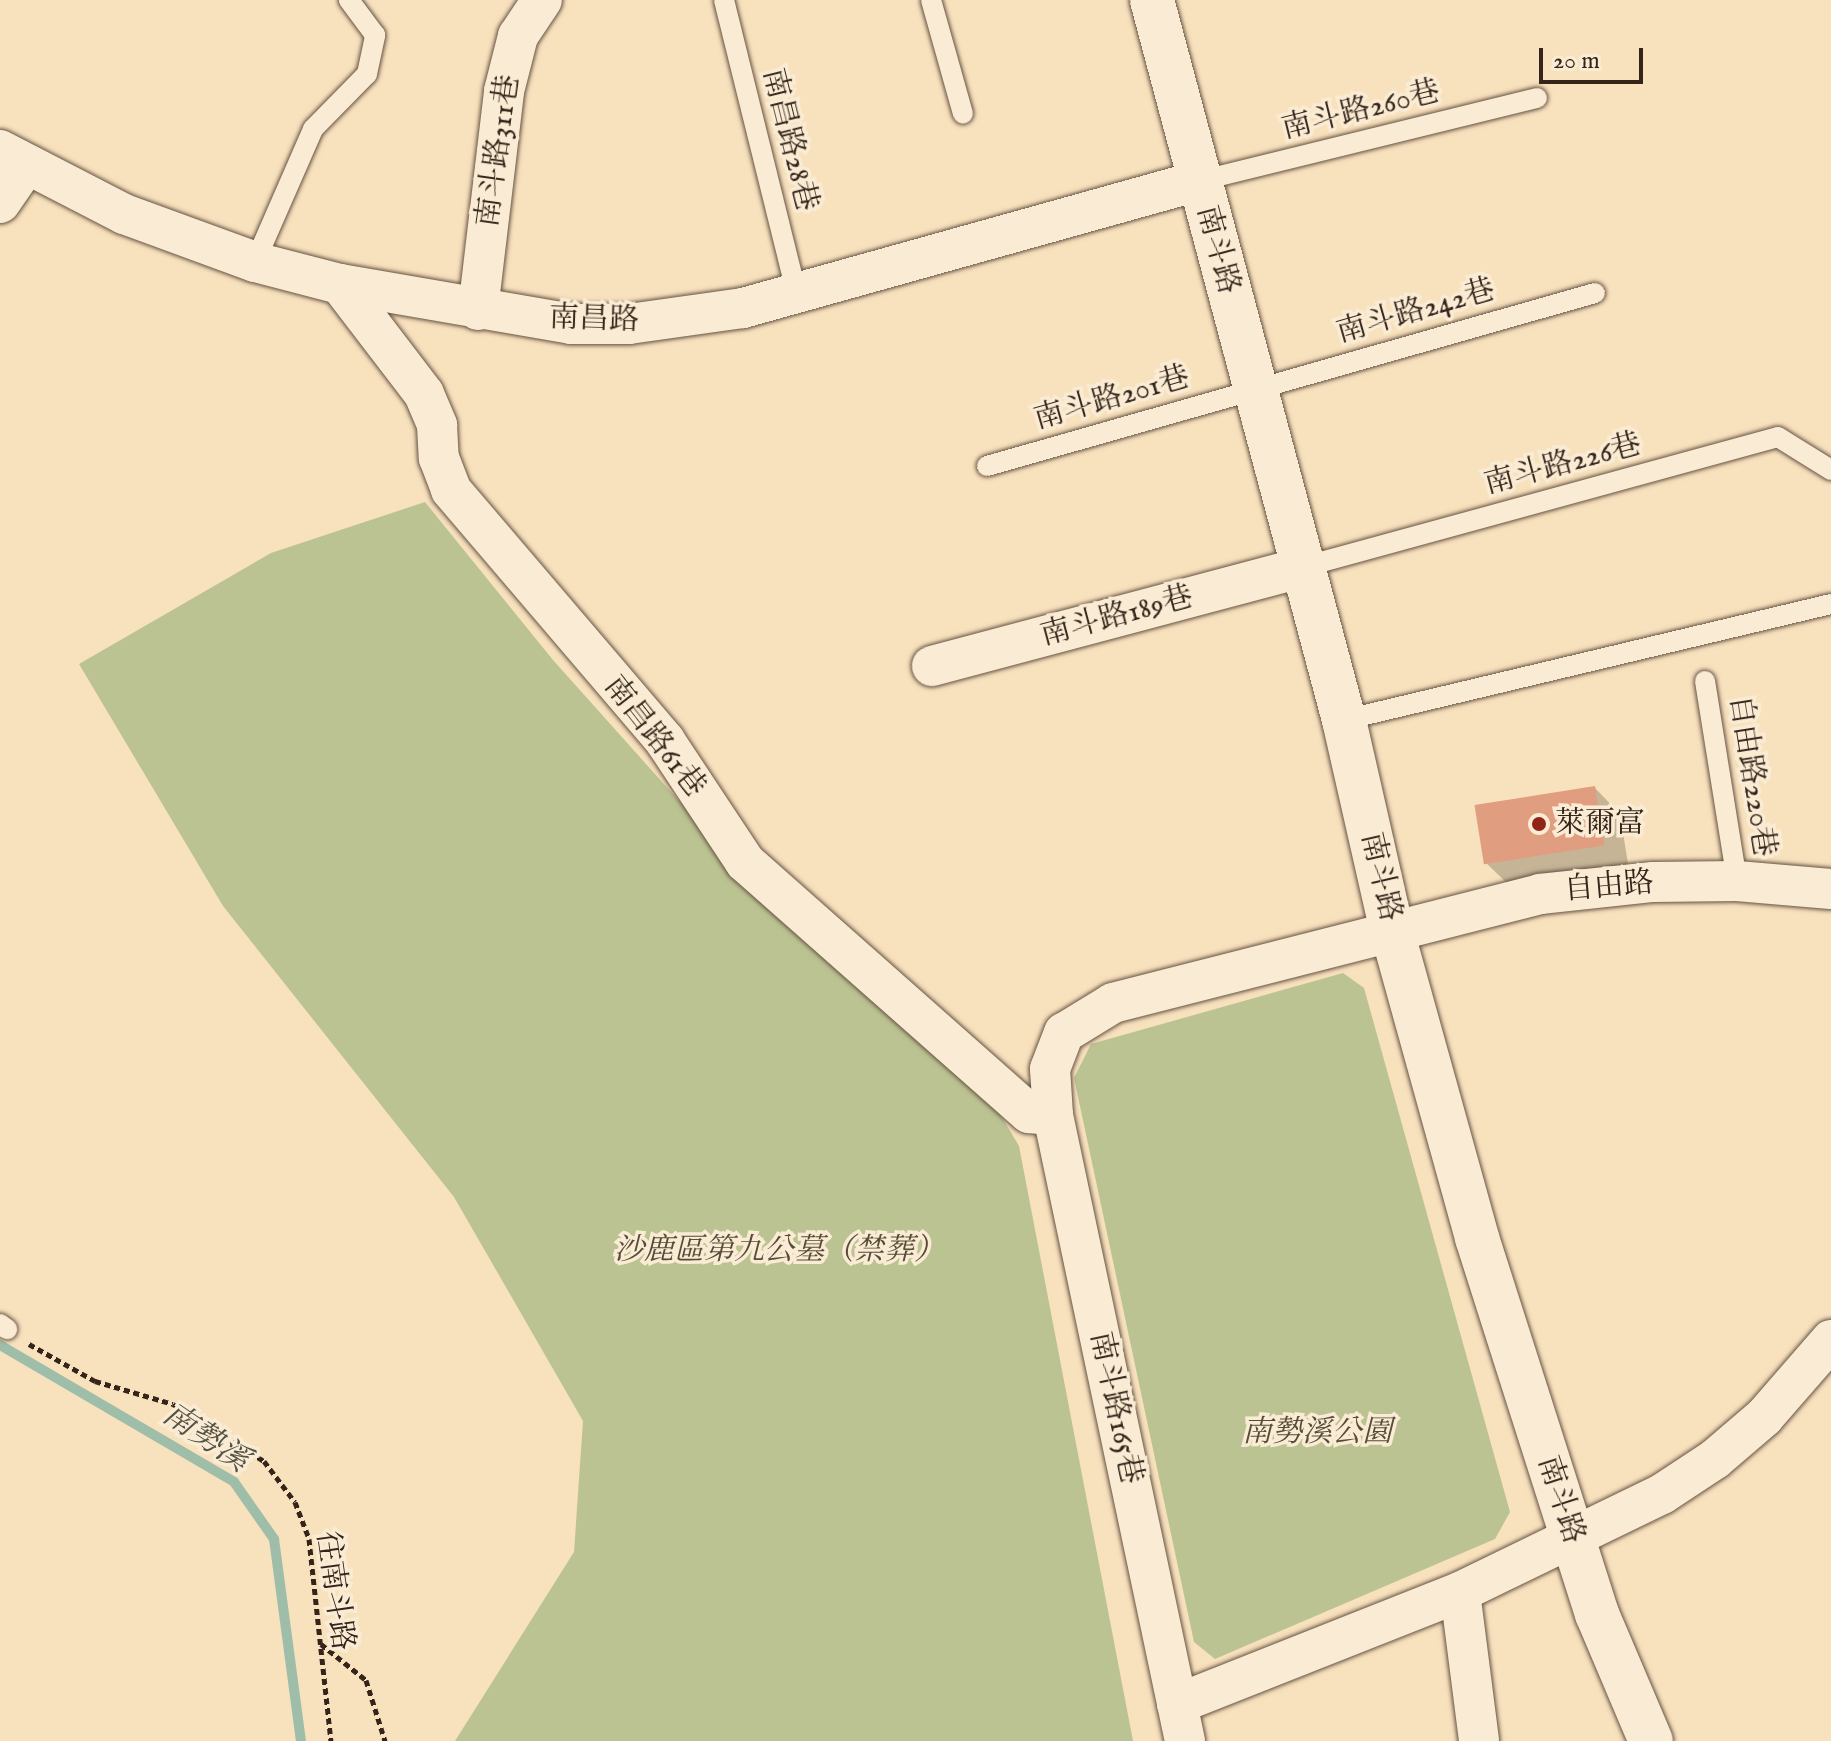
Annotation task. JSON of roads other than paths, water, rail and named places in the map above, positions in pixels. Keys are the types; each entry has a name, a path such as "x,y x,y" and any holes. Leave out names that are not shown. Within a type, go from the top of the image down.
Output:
{"street":[{"name":"南斗路311巷","path":"478,310 504,91 518,36 542,0"},
{"name":"南斗路","path":"1152,0 1344,720 1392,931 1477,1238 1572,1540 1651,1741"},
{"name":"南昌路","path":"13,157 124,214 255,262 340,284 571,324 629,324 690,318 797,294 1199,181"},
{"path":"0,203 13,157"},
{"name":"南昌路61巷","path":"340,284 424,394 437,425 439,458 451,490 665,741 745,862 1029,1113 1053,1115"},
{"name":"南斗路189巷","path":"932,666 1303,567"},
{"name":"自由路","path":"1392,931 1482,905 1604,884 1737,881 1831,889"},
{"name":"南斗路165巷","path":"1392,931 1113,1003 1090,1014 1064,1033 1053,1052 1053,1115 1181,1722 1572,1540 1715,1459 1797,1384 1831,1340"},
{"path":"1460,1592 1479,1741"}],"lane":[{"path":"255,262 313,129 367,74 375,35 349,0"},
{"name":"南昌路28巷","path":"724,0 797,294"},
{"path":"931,0 963,114"},
{"name":"南斗路260巷","path":"1199,181 1537,98"},
{"name":"南斗路242巷","path":"1254,390 1595,293"},
{"name":"南斗路201巷","path":"987,466 1254,390"},
{"name":"南斗路226巷","path":"1303,567 1778,437 1831,470"},
{"path":"1344,720 1831,604"},
{"name":"自由路220巷","path":"1705,681 1737,881"}],"waterway":[{"name":"南勢溪","path":"0,1345 234,1482 274,1539 301,1741"}],"place":[{"name":"萊爾富","path":"1539,824"}],"park label":[{"name":"沙鹿區第九公墓（禁葬）","path":"779,1251"},
{"name":"南勢溪公園","path":"1317,1433"}]}
